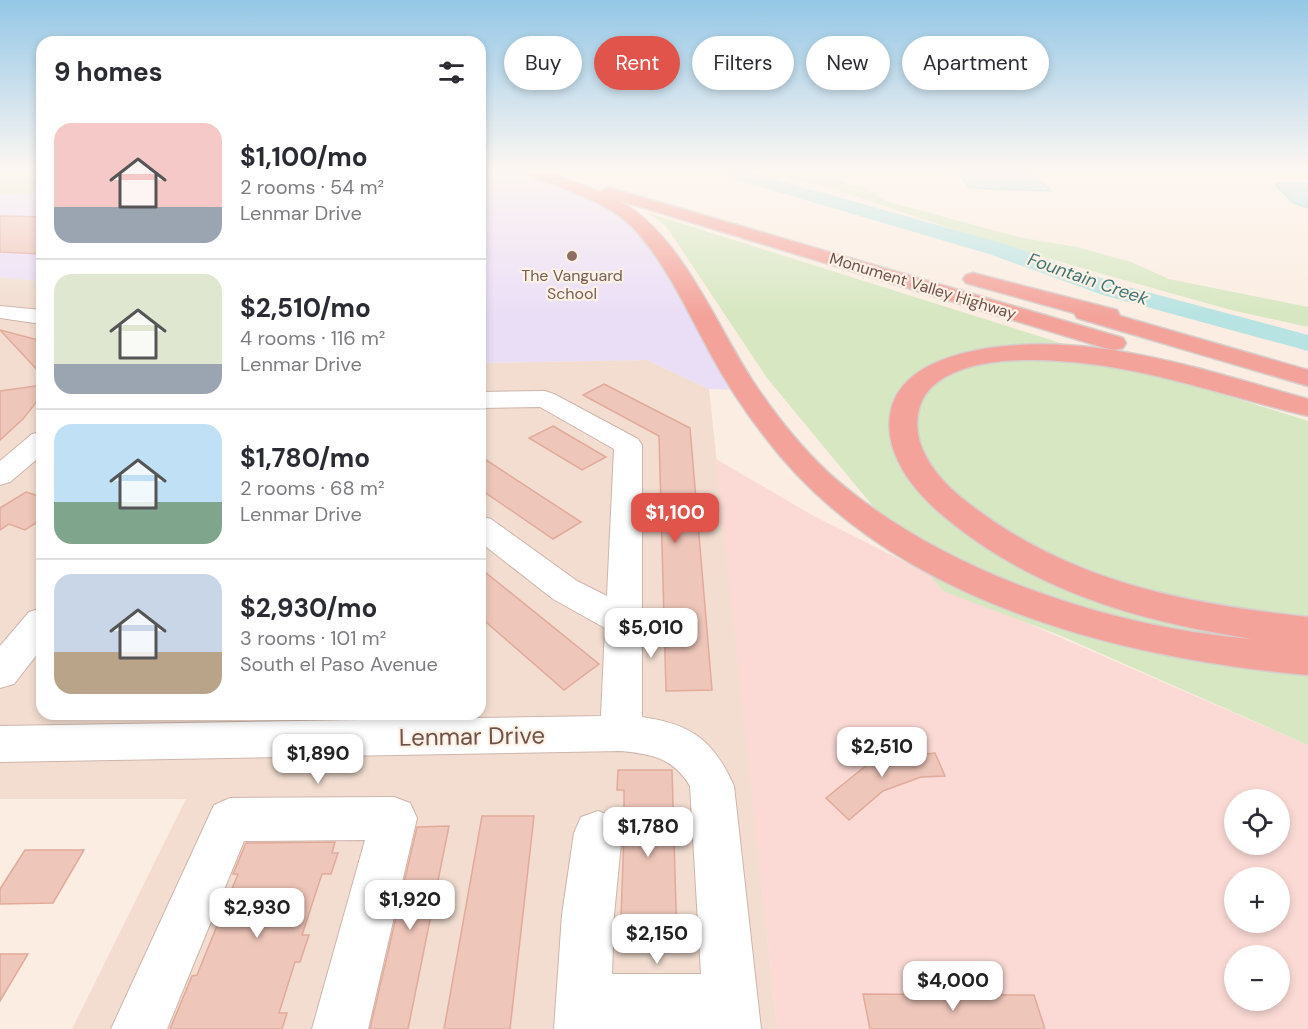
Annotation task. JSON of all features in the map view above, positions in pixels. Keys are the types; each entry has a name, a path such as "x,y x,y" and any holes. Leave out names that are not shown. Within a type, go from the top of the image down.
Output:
{"highway":[{"path":"634,220 642,226 685,286 744,390 784,443 838,498 909,547 1023,602 1137,637 1246,656 1308,659"},
{"name":"Monument Valley Highway","path":"698,220 1308,401"},
{"path":"762,220 797,230"},
{"name":"Monument Valley Highway","path":"877,252 1308,378"},
{"path":"920,265 1308,367"},
{"path":"1308,408 1158,368 1077,355 1018,353 966,360 925,381 909,398 903,428 913,464 937,494 970,524 1024,558 1097,588 1186,614 1308,631"}],"street":[{"path":"0,312 36,316"},
{"path":"486,400 545,399 628,445 621,733"},
{"path":"0,476 36,445"},
{"path":"486,531 565,590 623,621"},
{"path":"0,674 36,629"},
{"name":"Lenmar Drive","path":"0,744 621,733 660,738 680,745 694,754 712,786 731,1015 583,1016 588,915 598,833"},
{"path":"139,1029 230,820 394,818 340,1029"}],"shaded area":[{"path":"0,220 36,220 36,280 0,277"},
{"name":"The Vanguard School","path":"486,220 632,220 642,226 744,390 709,389 647,360 486,363"},
{"path":"0,277 36,280 36,720 486,720 486,363 647,360 709,389 777,1029 72,1029 186,799 0,799"},
{"path":"716,459 812,515 1020,620 1308,745 1308,1029 777,1029"}],"green space":[{"path":"658,220 670,220 1308,421 1308,745 1059,635 943,591 767,378 666,226"},
{"path":"926,220 956,220 1023,238 1077,247 1131,262 1169,279 1308,307 1308,327 1231,310 982,239"}],"building":[{"path":"0,220 36,220 36,254 0,252"},
{"path":"0,330 36,339 36,369"},
{"path":"604,384 690,428 712,690 666,691 659,436 583,395"},
{"path":"36,386 36,403 23,419 0,440 0,391"},
{"path":"553,426 606,457 582,470 529,438"},
{"path":"486,460 581,522 553,539 486,493"},
{"path":"26,492 36,495 36,523 25,530 9,524 0,530 0,508"},
{"path":"486,573 599,664 564,690 486,622"},
{"path":"891,745 900,757 935,753 945,776 921,777 883,791 849,820 826,798 868,764 862,755"},
{"path":"618,770 672,770 677,942 615,942 616,919 621,919 624,833 624,790 617,790"},
{"path":"482,816 534,816 510,1029 444,1029"},
{"path":"449,826 408,1029 370,1029 417,827"},
{"path":"335,842 332,853 338,853 331,874 322,874 302,935 309,935 300,962 295,962 279,1013 287,1013 282,1029 170,1029 192,976 197,975 238,874 233,874 246,843"},
{"path":"25,850 84,850 53,903 0,904 0,889"},
{"path":"0,954 28,954 0,1001"},
{"path":"863,994 1034,995 1045,1029 870,1029"}],"waterway":[{"name":"Fountain Creek","path":"897,220 997,249 1112,290 1308,343"}],"place":[{"name":"The Vanguard School","path":"572,256"}]}
